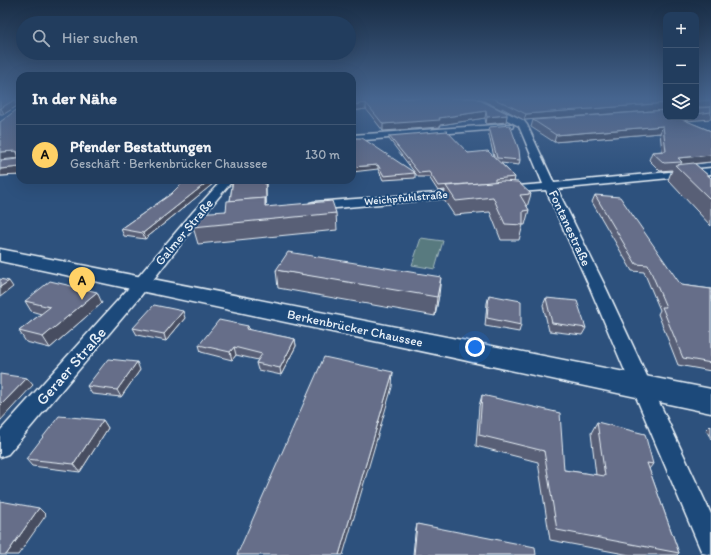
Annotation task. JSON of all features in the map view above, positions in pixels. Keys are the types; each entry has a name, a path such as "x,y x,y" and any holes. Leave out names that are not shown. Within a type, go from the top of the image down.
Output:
{"main road":[{"name":"Berkenbrücker Chaussee","path":"0,255 711,401"}],"street":[{"path":"356,138 527,125"},
{"name":"Fontanestraße","path":"527,125 532,148 598,288 711,544"},
{"path":"495,191 711,171"},
{"name":"Galmer Straße","path":"141,284 197,215 224,184"},
{"name":"Weichpfuhlstraße","path":"306,206 479,192"},
{"path":"197,215 213,214"},
{"name":"Geraer Straße","path":"0,448 141,284"}],"green space":[{"path":"421,238 443,241 435,269 412,265"}],"building":[{"path":"0,124 16,124 16,151 0,152"},
{"path":"539,124 694,124 711,131 711,155 678,158 682,162 664,163 652,152 666,151 663,126 556,135"},
{"path":"510,125 519,150 520,160 497,158 489,127"},
{"path":"447,131 468,153 488,151 515,177 495,179 495,182 438,186 429,172 419,173 389,136"},
{"path":"356,138 362,138 415,173 384,176 378,165 356,167"},
{"path":"16,159 16,167 0,169 0,161"},
{"path":"694,163 711,178 711,200 675,165"},
{"path":"502,181 518,182 531,194 520,195 529,210 523,211 523,225 505,224 493,197 456,201 446,186"},
{"path":"181,184 205,184 143,233 121,229 171,194"},
{"path":"232,184 265,184 266,198 230,201"},
{"path":"595,195 620,197 681,285 711,289 711,363 683,358 662,307 666,307 648,265 636,264"},
{"path":"265,198 265,207 332,201 336,213 193,227 196,213 226,211 227,201"},
{"path":"288,252 441,277 437,297 276,270"},
{"path":"0,279 9,281 0,287"},
{"path":"50,281 97,292 43,337 19,331 50,307 25,301"},
{"path":"489,295 521,301 521,325 487,318"},
{"path":"546,298 577,301 586,328 552,323"},
{"path":"154,305 183,311 164,334 133,328"},
{"path":"219,320 248,326 246,329 295,339 280,368 256,363 262,354 234,347 230,352 199,345"},
{"path":"324,357 393,372 339,555 237,555"},
{"path":"108,359 137,362 117,390 87,386"},
{"path":"0,374 27,378 0,406"},
{"path":"482,395 560,413 564,470 605,476 597,422 645,434 653,464 647,463 679,553 557,530 544,451 479,435"},
{"path":"59,416 103,420 74,464 26,459"},
{"path":"0,501 39,508 6,555 0,555"},
{"path":"417,524 535,547 536,555 414,555"}],"place":[{"name":"Pfender Bestattungen","path":"82,300"}]}
